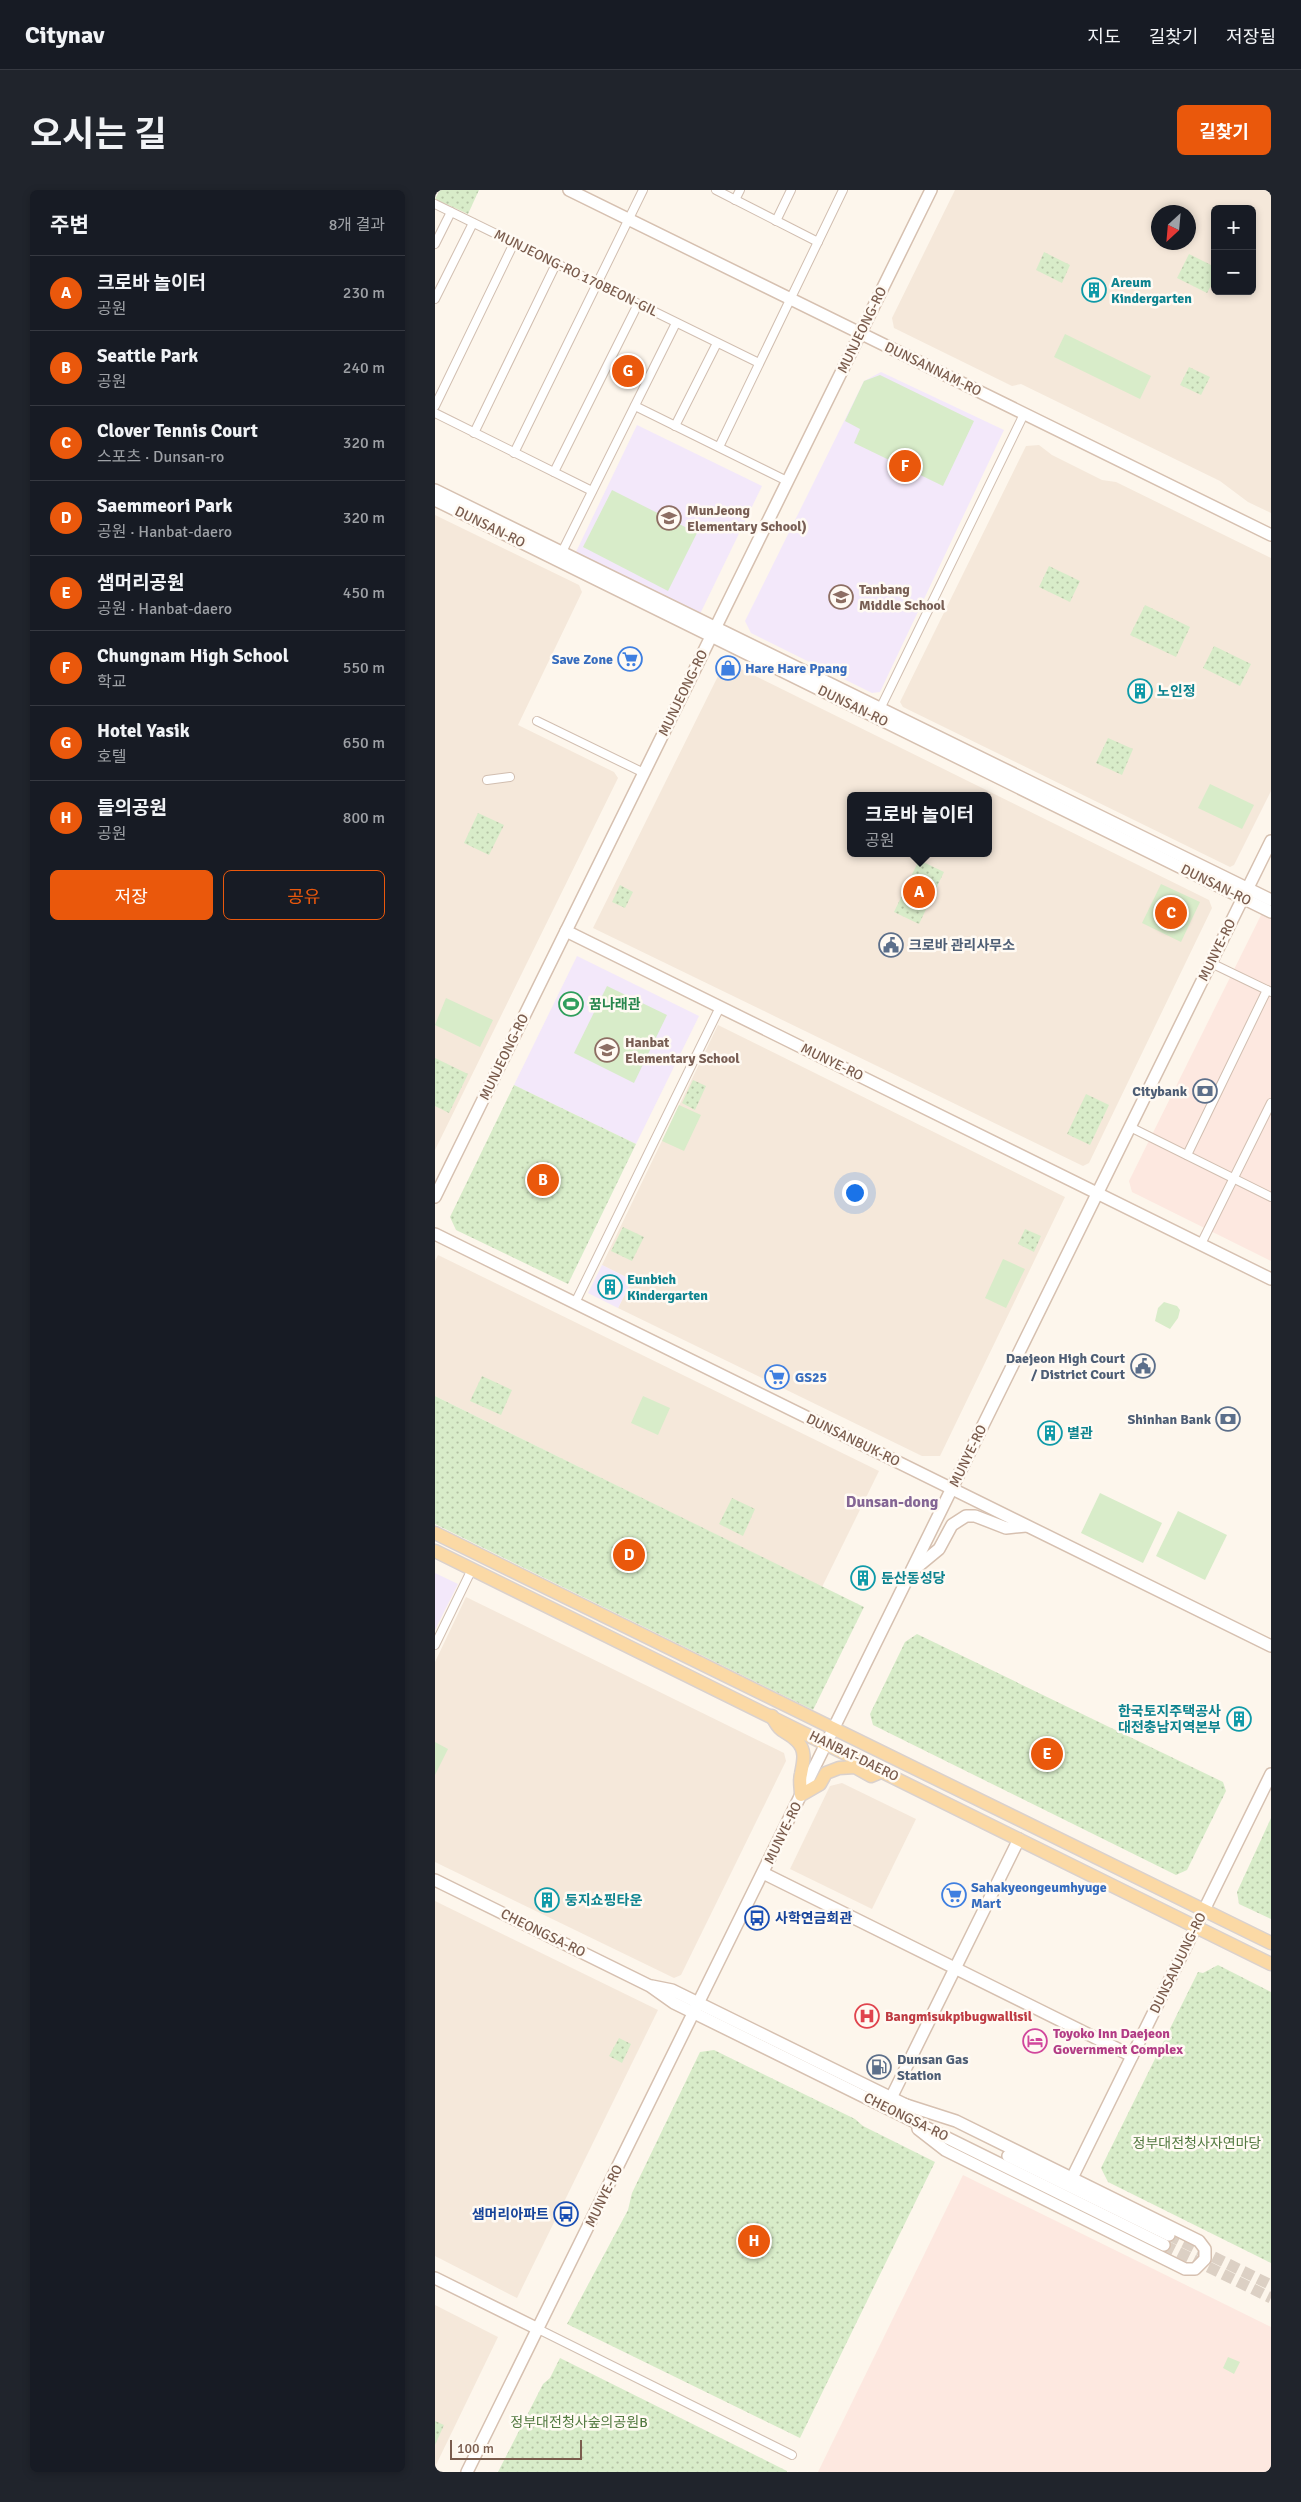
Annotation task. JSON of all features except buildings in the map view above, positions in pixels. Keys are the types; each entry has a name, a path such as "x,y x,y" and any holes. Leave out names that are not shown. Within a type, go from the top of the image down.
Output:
{"main road":[{"name":"DUNSANNAM-RO","path":"569,190 1271,535"},
{"name":"MUNJEONG-RO","path":"435,1197 931,190"},
{"name":"DUNSAN-RO","path":"435,490 560,556 1245,894 1271,912"},
{"name":"DUNSAN-RO","path":"435,500 560,556"},
{"name":"MUNYE-RO","path":"467,2472 913,1571 1271,841"},
{"name":"DUNSAN-RO","path":"1245,894 1271,900"},
{"name":"MUNYE-RO","path":"566,931 1097,1193"},
{"path":"1097,1193 1271,1279"},
{"name":"DUNSANBUK-RO","path":"435,1234 1271,1646"},
{"path":"913,1571 939,1549 952,1525 966,1516 975,1516 1006,1528 1027,1526"},
{"name":"HANBAT-DAERO","path":"435,1533 1271,1943"},
{"name":"HANBAT-DAERO","path":"435,1551 1271,1964"},
{"path":"772,1716 778,1730 799,1742 802,1750 804,1768 801,1775 801,1794 820,1784 826,1774 839,1768 855,1768 871,1776 883,1771"},
{"name":"DUNSANJUNG-RO","path":"1072,2178 1271,1774"},
{"path":"891,2098 1019,1839"},
{"path":"763,1873 1132,2056"},
{"name":"CHEONGSA-RO","path":"435,1880 650,1986 666,1999 697,2008 891,2098 901,2109"},
{"name":"CHEONGSA-RO","path":"697,2008 1167,2240"},
{"path":"901,2109 956,2121 1199,2241 1205,2248 1203,2263 1195,2269 1185,2269 945,2150 901,2109"},
{"path":"435,2278 538,2329"}],"street":[{"path":"515,453 643,190"},
{"path":"716,190 818,242"},
{"path":"735,200 740,190"},
{"path":"776,221 791,190"},
{"path":"719,447 843,190"},
{"name":"MUNJEONG-RO 170BEON-GIL","path":"435,204 759,364"},
{"path":"435,244 451,212"},
{"path":"435,299 473,223"},
{"path":"435,406 514,243"},
{"path":"474,433 556,264"},
{"path":"554,472 638,304"},
{"path":"560,556 676,323"},
{"path":"675,426 717,343"},
{"path":"635,406 787,481"},
{"path":"435,413 592,491"},
{"path":"878,713 1024,414"},
{"path":"537,721 644,773"},
{"path":"487,780 509,777"},
{"path":"1187,1155 1269,991 1211,963"},
{"path":"575,1303 720,1007"},
{"path":"1201,1244 1271,1103"},
{"path":"1130,1128 1271,1197"},
{"path":"435,1645 472,1569"},
{"path":"538,2329 792,2455"}],"shaded area":[{"path":"955,190 1271,190 1271,513 1248,502 1220,481 1021,384 1012,386 894,328 892,318"},
{"path":"881,372 1004,430 880,692 872,693 751,633 745,621 864,381"},
{"name":"MunJeong Elementary School)","path":"637,425 762,486 700,614 575,554"},
{"path":"1039,445 1052,455 1102,480 1116,482 1271,558 1271,791 1234,865 1230,867 903,707 900,702 1026,446"},
{"path":"435,515 579,585 582,592 518,725 614,772 618,778 435,1150"},
{"path":"731,664 990,792 847,792 847,857 992,857 992,793 1209,900 1212,908 1089,1163 1083,1166 593,928 722,668"},
{"path":"1271,895 1271,1261 1132,1192 1129,1181"},
{"name":"Hanbat Elementary School","path":"577,956 699,1016 636,1144 514,1085"},
{"path":"718,1025 1065,1197 940,1456 922,1456 618,1308 632,1280 602,1265"},
{"path":"438,1255 879,1471 822,1587 435,1396 435,1261"},
{"name":"Eunbich Kindergarten","path":"602,1265 632,1280 618,1308 588,1293"},
{"path":"435,1573 458,1584 435,1630"},
{"path":"466,1597 784,1753 786,1761 681,1975 674,1978 435,1862 435,1662"},
{"path":"842,1783 916,1819 872,1909 790,1869 830,1786"},
{"path":"435,1901 658,2010 517,2298 435,2256"},
{"path":"963,2175 1271,2327 1271,2472 818,2472"},
{"path":"435,2305 498,2337 435,2467"}],"green space":[{"path":"440,190 479,190 468,214 435,199"},
{"path":"1044,252 1070,265 1062,283 1036,270"},
{"path":"1189,254 1211,265 1211,286 1207,293 1177,278"},
{"path":"1065,334 1151,376 1140,399 1054,357"},
{"path":"1189,367 1210,377 1201,395 1180,385"},
{"path":"880,375 974,421 943,486 854,443 860,429 845,421 864,381"},
{"path":"612,490 697,533 668,591 583,547"},
{"path":"1049,566 1080,581 1070,602 1039,587"},
{"path":"1145,605 1190,627 1176,657 1130,635"},
{"path":"1214,646 1251,664 1240,686 1203,668"},
{"path":"1108,738 1133,749 1122,775 1096,763"},
{"path":"1210,784 1254,805 1242,829 1198,808"},
{"path":"478,813 504,825 489,855 464,843"},
{"path":"919,860 944,872 919,924 894,912"},
{"path":"1161,884 1200,902 1181,942 1142,923"},
{"path":"620,885 633,892 625,908 612,902"},
{"path":"607,986 667,1015 634,1083 574,1053"},
{"path":"446,998 493,1020 480,1047 435,1025"},
{"path":"435,1058 468,1074 449,1113 435,1106"},
{"path":"693,1080 706,1086 695,1110 682,1103"},
{"path":"514,1085 636,1144 568,1284 456,1230 450,1217"},
{"path":"1086,1094 1109,1105 1090,1145 1067,1134"},
{"path":"679,1105 701,1115 684,1151 662,1141"},
{"path":"623,1227 644,1237 632,1261 611,1251"},
{"path":"1025,1229 1041,1236 1034,1252 1018,1244"},
{"path":"1003,1259 1025,1269 1006,1308 985,1298"},
{"path":"1164,1302 1177,1306 1180,1310 1178,1318 1170,1329 1155,1321 1158,1308"},
{"path":"482,1376 512,1390 501,1415 470,1401"},
{"path":"435,1396 864,1607 813,1710 435,1524"},
{"path":"643,1396 670,1408 658,1435 631,1423"},
{"path":"1100,1493 1162,1523 1143,1563 1081,1533"},
{"path":"732,1498 755,1509 743,1536 719,1524"},
{"path":"1178,1511 1227,1535 1205,1580 1156,1556"},
{"path":"917,1634 1223,1782 1226,1791 1187,1870 1176,1875 873,1725 870,1714 905,1642"},
{"path":"435,1742 448,1749 435,1775"},
{"path":"1271,1818 1271,1919 1239,1904 1237,1892"},
{"name":"정부대전청사자연마당","path":"1218,1965 1271,1992 1271,2263 1108,2182 1101,2168 1198,1972 1203,1973"},
{"path":"619,2038 631,2044 622,2063 609,2056"},
{"path":"714,2050 855,2119 863,2126 935,2162 800,2438 567,2324 628,2210 632,2193 700,2052"},
{"path":"1228,2357 1240,2362 1234,2374 1223,2368"},
{"name":"정부대전청사숲의공원B","path":"560,2358 787,2472 498,2472 543,2384 550,2378"},
{"path":"435,2421 444,2425 435,2445"}],"tunnel":[{"path":"1169,2235 1271,2285"},
{"path":"1164,2245 1271,2298"}],"place":[{"name":"Areum Kindergarten","path":"1094,290"},
{"name":"Hotel Yasik","path":"628,371"},
{"name":"Chungnam High School","path":"905,466"},
{"name":"MunJeong Elementary School)","path":"669,518"},
{"name":"Tanbang Middle School","path":"841,597"},
{"name":"Save Zone","path":"630,659"},
{"name":"Hare Hare Ppang","path":"728,668"},
{"name":"노인정","path":"1140,691"},
{"name":"크로바 놀이터","path":"919,892"},
{"name":"Clover Tennis Court","path":"1171,913"},
{"name":"크로바 관리사무소","path":"891,945"},
{"name":"꿈나래관","path":"571,1004"},
{"name":"Hanbat Elementary School","path":"607,1050"},
{"name":"Citybank","path":"1205,1091"},
{"name":"Seattle Park","path":"543,1180"},
{"name":"Eunbich Kindergarten","path":"610,1287"},
{"name":"Daejeon High Court / District Court","path":"1143,1366"},
{"name":"GS25","path":"777,1377"},
{"name":"Shinhan Bank","path":"1228,1419"},
{"name":"별관","path":"1050,1433"},
{"name":"Saemmeori Park","path":"629,1555"},
{"name":"둔산동성당","path":"863,1578"},
{"name":"한국토지주택공사 대전충남지역본부","path":"1239,1719"},
{"name":"샘머리공원","path":"1047,1754"},
{"name":"Sahakyeongeumhyuge Mart","path":"954,1895"},
{"name":"둥지쇼핑타운","path":"547,1900"},
{"name":"사학연금회관","path":"757,1918"},
{"name":"Bangmisukpibugwallisil","path":"867,2016"},
{"name":"Toyoko Inn Daejeon Government Complex","path":"1035,2041"},
{"name":"Dunsan Gas Station","path":"879,2067"},
{"name":"샘머리아파트","path":"566,2214"},
{"name":"들의공원","path":"754,2241"}],"district":[{"name":"Dunsan-dong","path":"892,1502"}]}
